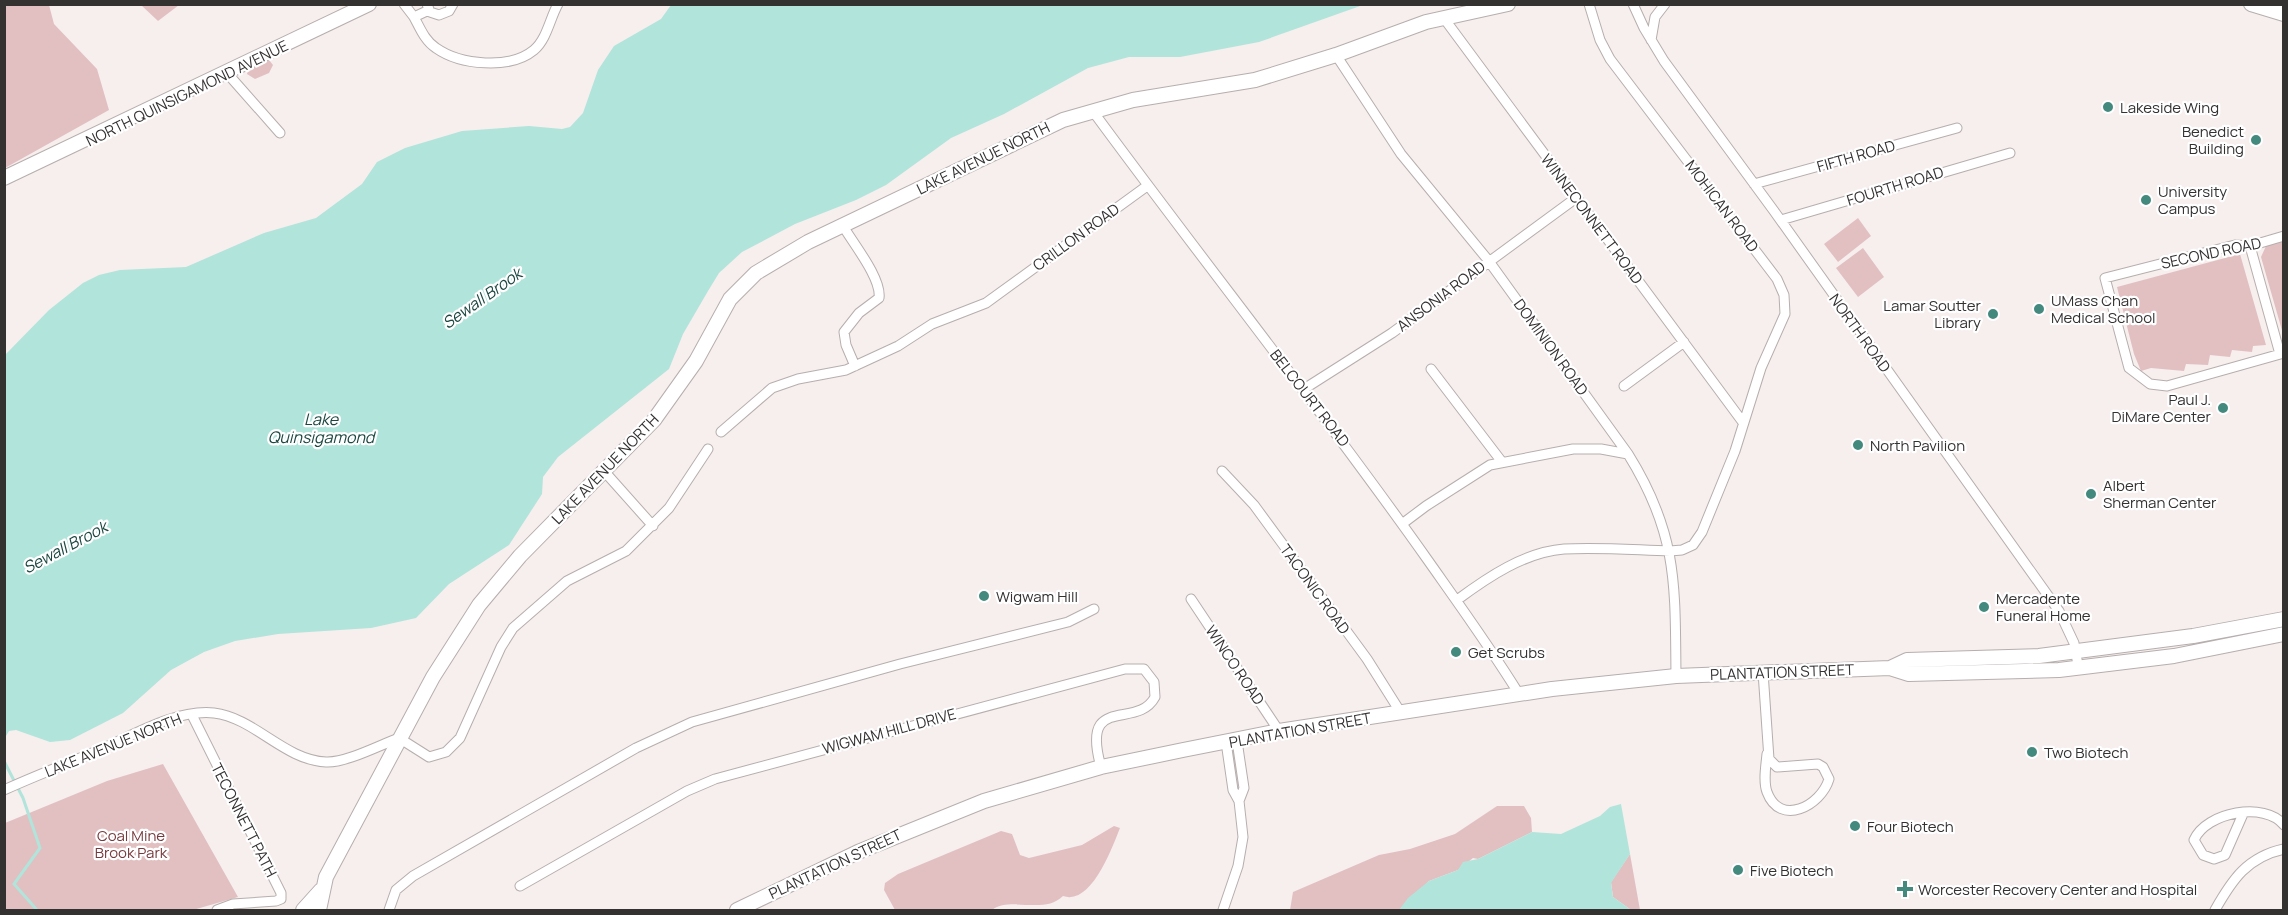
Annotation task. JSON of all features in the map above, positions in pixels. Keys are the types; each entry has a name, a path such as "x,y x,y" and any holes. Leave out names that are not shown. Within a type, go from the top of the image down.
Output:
{"main road":[{"name":"NORTH QUINSIGAMOND AVENUE","path":"4,178 369,4"},
{"name":"LAKE AVENUE NORTH","path":"399,738 433,677 479,605 520,556 644,431 672,397 699,355 730,299 747,281 779,258 1037,130 1092,110 1147,98 1255,80 1336,55 1443,17 1508,4"},
{"path":"2251,4 2283,14"},
{"name":"PLANTATION STREET","path":"1890,668 1907,660 2039,656 2076,649 2193,636 2283,619"},
{"name":"PLANTATION STREET","path":"737,910 858,852 936,819 1008,793 1101,767 1278,731 1519,694 1676,676 1890,668 1909,674 2059,670 2078,665 2174,656 2283,634"},
{"path":"303,910 322,889 399,738"},
{"path":"319,910 322,889"}],"street":[{"path":"404,4 426,39 443,52 471,61 498,62 520,58 533,51 540,44 558,4"},
{"path":"414,17 428,7 436,15 442,14 453,4"},
{"name":"MOHICAN ROAD","path":"1589,4 1600,40 1610,59 1730,215 1776,279 1784,295 1785,314 1742,421 1735,450 1702,532 1693,545 1682,550 1670,551"},
{"name":"NORTH ROAD","path":"1633,4 1651,42 1781,220 2059,611 2076,649 2078,665"},
{"path":"1651,42 1657,12 1665,4"},
{"name":"WINNECONNETT ROAD","path":"1443,17 1742,421"},
{"name":"DOMINION ROAD","path":"1336,55 1401,154 1488,261 1628,454 1656,504 1670,551 1675,592 1676,676"},
{"path":"227,73 280,133"},
{"name":"BELCOURT ROAD","path":"1092,110 1147,186 1304,389 1457,600 1519,694"},
{"name":"FIFTH ROAD","path":"1754,184 1957,128"},
{"name":"FOURTH ROAD","path":"1781,220 2010,153"},
{"name":"CRILLON ROAD","path":"721,432 772,388 798,379 839,373 898,346 932,324 977,308 1147,186"},
{"name":"ANSONIA ROAD","path":"1304,389 1392,333 1576,198"},
{"path":"843,226 870,270 880,294 879,298 859,314 844,332 846,345 855,366"},
{"name":"SECOND ROAD","path":"2282,353 2167,386 2150,384 2129,368 2105,278 2235,245 2250,246 2283,236"},
{"path":"2250,246 2282,353"},
{"path":"1624,386 1684,342"},
{"path":"1431,369 1502,462"},
{"path":"399,738 429,757 444,753 460,738 501,647 513,627 567,581 616,558 653,525 669,508 708,449"},
{"path":"1402,524 1478,471 1502,462 1573,449 1628,454"},
{"path":"604,471 653,525"},
{"name":"TACONIC ROAD","path":"1222,471 1254,505 1367,659 1401,713"},
{"path":"1457,600 1493,574 1517,563 1563,549 1670,551"},
{"name":"WINCO ROAD","path":"1191,599 1278,731"},
{"path":"389,910 396,891 413,876 636,748 692,722 888,667 1068,621 1094,609"},
{"name":"WIGWAM HILL DRIVE","path":"520,886 687,790 714,779 1125,669 1144,669 1155,686 1154,700 1144,708 1107,718 1101,725 1095,745 1101,767"},
{"path":"1763,672 1767,792 1778,805 1788,811 1801,809 1811,804 1823,793 1829,779 1823,767 1818,765 1777,767 1767,754"},
{"name":"LAKE AVENUE NORTH","path":"6,789 158,725 192,715 214,713 232,718 296,752 327,762 399,738"},
{"name":"TECONNETT PATH","path":"192,715 281,893 281,899 276,901 234,904 217,910"},
{"path":"1222,910 1242,847 1239,801 1233,790 1231,741"},
{"path":"2243,814 2223,856 2211,859 2199,852 2194,840 2209,823 2225,815 2243,814 2270,815 2283,825"},
{"path":"2215,910 2244,866 2262,856 2283,849"}],"green space":[{"path":"5,4 49,5 54,24 97,69 109,110 5,168"},
{"path":"141,5 179,5 158,21"},
{"path":"269,60 273,65 269,73 255,79 247,74 248,70"},
{"path":"1858,218 1871,236 1838,262 1824,244"},
{"path":"2283,240 2283,334 2261,257 2266,246"},
{"path":"1863,248 1884,277 1858,297 1836,268"},
{"path":"2240,254 2266,345 2253,346 2252,352 2232,350 2230,357 2210,355 2208,365 2186,364 2184,371 2151,368 2141,371 2134,354 2117,287"},
{"name":"Coal Mine Brook Park","path":"163,764 238,897 193,910 5,910 5,823 107,781"},
{"path":"1497,806 1524,806 1531,818 1532,832 1478,859 1473,858 1458,870 1429,881 1399,910 1290,910 1293,892 1379,855 1410,849 1455,834"},
{"path":"1114,826 1120,828 1106,861 1091,884 1083,892 1073,897 1063,896 1047,904 1008,905 992,910 895,910 884,890 885,883 898,874 1001,831 1012,834 1020,855 1029,858 1082,845"},
{"path":"1630,854 1640,910 1631,910 1613,897 1611,882"}],"water":[{"name":"Lake Quinsigamond","path":"671,5 1363,5 1259,42 1180,57 1129,57 1088,68 1004,114 951,138 886,185 856,200 795,224 742,252 719,273 683,334 669,369 558,457 543,477 542,494 509,545 449,584 416,618 371,628 278,634 235,641 204,652 171,670 123,713 70,740 50,742 16,730 9,731 6,736 5,763 5,355 49,310 83,283 99,275 120,270 186,267 264,233 316,218 362,184 377,162 405,148 462,131 529,126 562,129 570,127 583,113 598,70 614,46 661,19"},
{"path":"1621,804 1630,854 1611,883 1613,897 1631,910 1399,910 1408,898 1429,881 1458,870 1463,862 1478,859 1532,832 1561,834 1600,816 1610,807"}],"waterway":[{"path":"5,763 23,798 40,848 14,884 37,910"}],"place":[{"name":"Lakeside Wing","path":"2108,107"},
{"name":"Benedict Building","path":"2256,140"},
{"name":"University Campus","path":"2146,200"},
{"name":"UMass Chan Medical School","path":"2039,309"},
{"name":"Lamar Soutter Library","path":"1993,314"},
{"name":"Paul J. DiMare Center","path":"2223,408"},
{"name":"North Pavilion","path":"1858,445"},
{"name":"Albert Sherman Center","path":"2091,494"},
{"name":"Wigwam Hill","path":"984,596"},
{"name":"Mercadente Funeral Home","path":"1984,607"},
{"name":"Get Scrubs","path":"1456,652"},
{"name":"Two Biotech","path":"2032,752"},
{"name":"Four Biotech","path":"1855,826"},
{"name":"Five Biotech","path":"1738,870"},
{"name":"Worcester Recovery Center and Hospital","path":"1905,889"}],"water label":[{"name":"Sewall Brook","path":"482,298"},
{"name":"Sewall Brook","path":"65,547"}]}
